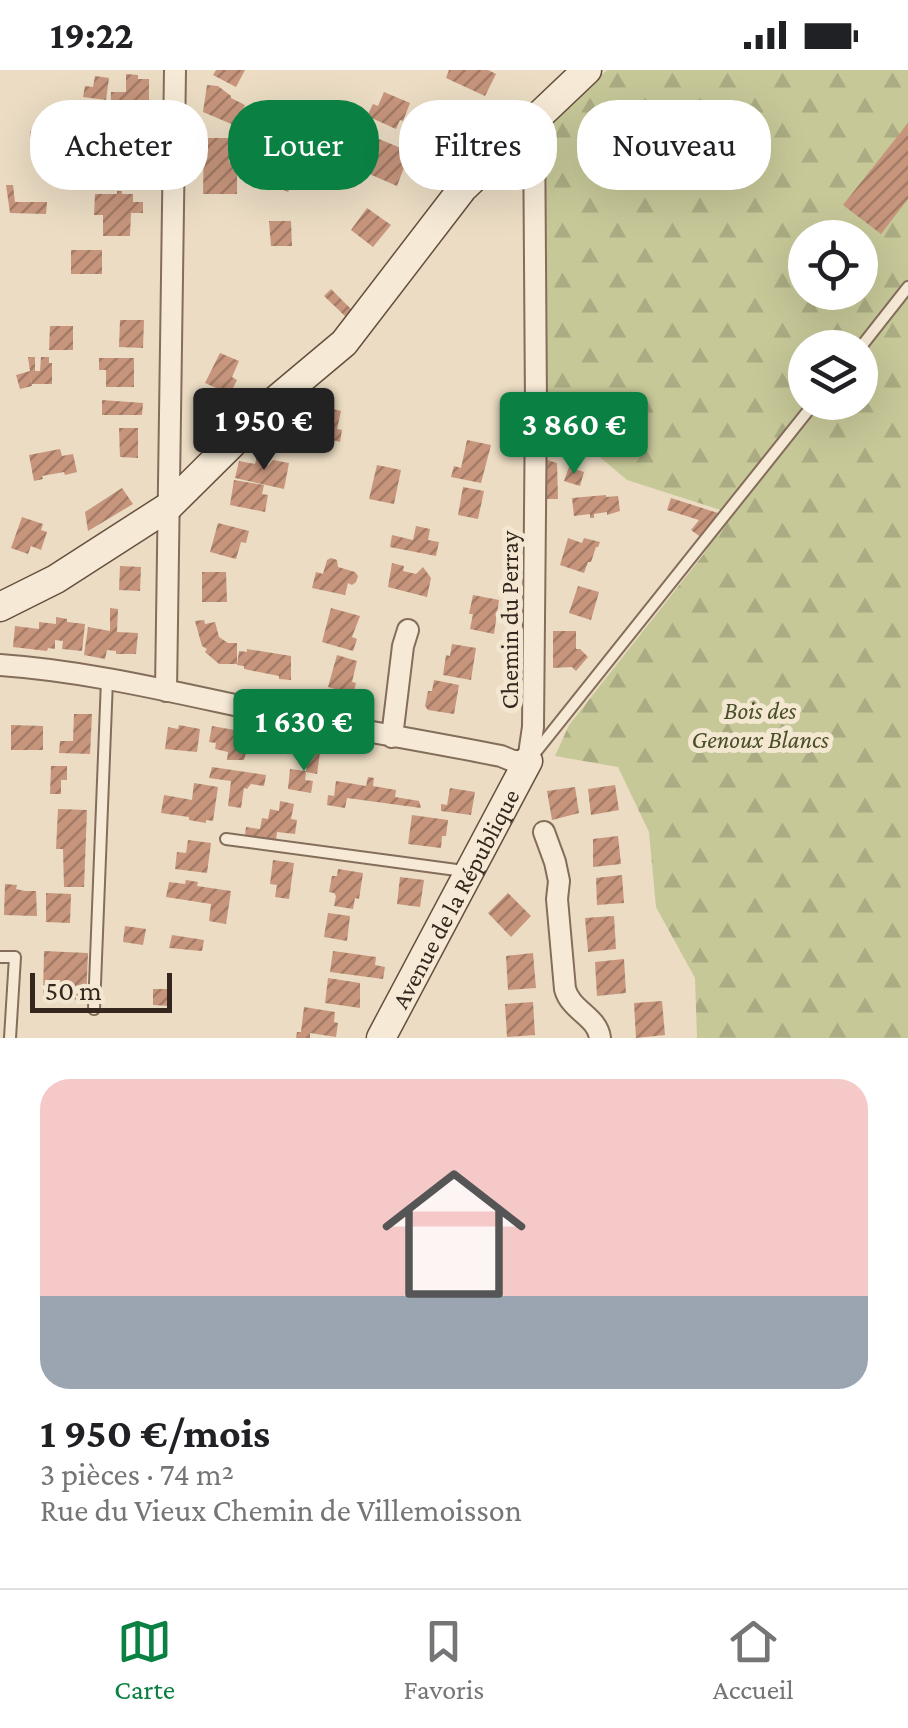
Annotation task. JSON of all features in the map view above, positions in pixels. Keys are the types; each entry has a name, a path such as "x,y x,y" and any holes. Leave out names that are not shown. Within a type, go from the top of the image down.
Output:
{"street":[{"path":"166,691 175,70"},
{"path":"555,100 587,70"},
{"path":"0,607 56,579 168,507 276,400 344,343 461,190"},
{"name":"Chemin du Perray","path":"528,761 533,726 534,190"},
{"path":"392,737 402,646 408,630"},
{"path":"0,665 107,680 528,761"},
{"name":"Avenue de la République","path":"382,1038 528,761"},
{"path":"544,832 559,881 564,990 568,999 600,1030 600,1038"}],"lane":[{"path":"874,330 908,287"},
{"path":"528,761 802,420"},
{"path":"94,1009 107,680"},
{"path":"226,839 470,872"},
{"path":"0,956 15,957 10,1038"}],"green space":[{"name":"Bois des Genoux Blancs","path":"607,70 908,70 908,1038 697,1038 695,978 656,907 649,832 618,767 555,756 569,725 703,555 730,513 627,480 544,410 545,190 557,190 557,118"}],"building":[{"path":"216,70 245,70 236,87 213,75"},
{"path":"449,70 488,70 496,74 485,96 446,78"},
{"path":"126,74 149,79 149,100 111,100 111,92 126,92"},
{"path":"95,76 109,78 106,100 83,97 85,86 93,87"},
{"path":"207,85 218,86 231,96 235,100 228,100 228,123 208,114 208,100 205,100"},
{"path":"384,92 403,100 399,100 396,129 379,121"},
{"path":"908,123 908,199 881,234 878,220 863,220 843,205"},
{"path":"208,138 228,138 228,190 237,190 237,194 203,194 203,190 208,190"},
{"path":"379,139 399,147 397,186 379,178"},
{"path":"6,185 13,185 15,202 47,202 46,214 10,213"},
{"path":"95,194 133,194 133,202 143,202 143,213 131,213 130,236 103,236 103,215 94,215"},
{"path":"367,208 391,225 373,247 351,230"},
{"path":"269,221 291,221 292,246 271,246"},
{"path":"71,250 102,250 102,274 71,274"},
{"path":"331,289 352,310 346,317 324,296"},
{"path":"120,320 144,320 143,348 119,347"},
{"path":"50,326 73,326 73,350 49,350"},
{"path":"220,353 239,361 232,377 237,380 230,394 205,383"},
{"path":"28,357 35,357 35,371 40,371 41,357 49,357 52,384 32,384"},
{"path":"99,358 134,358 134,387 106,387 106,370 99,370"},
{"path":"30,371 32,386 20,389 16,375"},
{"path":"102,400 143,403 142,415 102,415"},
{"path":"315,405 341,411 337,429 342,430 340,442 310,434"},
{"path":"119,428 138,428 138,458 120,457"},
{"path":"467,440 491,445 481,483 451,477 454,466 461,468"},
{"path":"60,449 62,456 73,454 77,472 42,476 43,479 34,481 29,455"},
{"path":"257,457 267,459 268,466 273,460 289,463 284,489 235,478 239,461 255,464"},
{"path":"544,459 557,463 558,499 543,499"},
{"path":"377,465 401,470 394,504 369,499"},
{"path":"569,467 584,472 580,486 564,481"},
{"path":"234,480 264,485 262,494 268,495 265,512 230,505"},
{"path":"463,487 484,491 478,519 458,515"},
{"path":"122,488 133,504 88,531 85,512"},
{"path":"618,496 620,511 594,514 594,518 590,514 574,516 572,498"},
{"path":"671,498 721,514 702,538 691,530 699,520 667,510"},
{"path":"22,517 43,524 41,530 47,532 41,550 31,546 28,554 11,548"},
{"path":"218,523 249,531 236,559 210,552"},
{"path":"416,526 430,529 428,540 439,542 436,556 390,547 392,535 413,540"},
{"path":"568,538 582,543 584,538 600,542 584,573 560,565"},
{"path":"331,558 337,560 338,567 358,576 352,585 348,583 345,595 312,588 316,572 323,574"},
{"path":"392,563 416,574 423,567 431,578 427,597 388,587"},
{"path":"120,566 141,567 140,591 119,590"},
{"path":"202,572 226,572 227,602 202,602"},
{"path":"578,586 599,592 591,620 569,613"},
{"path":"473,595 499,600 494,634 470,629"},
{"path":"110,608 118,609 117,632 138,633 136,654 107,650 105,659 84,655 88,627 110,631"},
{"path":"331,608 360,616 352,637 357,639 353,651 322,642"},
{"path":"56,617 85,624 82,651 62,649 63,641 55,640 55,649 47,651 13,647 15,626 39,629 39,622 56,624"},
{"path":"204,620 205,624 215,622 219,637 237,643 237,664 219,664 205,652 195,621"},
{"path":"553,631 576,631 576,649 588,657 576,671 572,667 553,668"},
{"path":"452,644 476,648 471,680 443,675"},
{"path":"239,651 291,656 291,680 237,665"},
{"path":"337,655 357,661 353,694 328,687"},
{"path":"434,680 459,685 454,714 428,710 425,706"},
{"path":"74,714 92,714 90,754 59,753 60,741 73,741"},
{"path":"11,725 43,726 43,750 11,750"},
{"path":"179,725 200,729 197,752 165,749 168,727 178,729"},
{"path":"212,726 251,733 244,760 227,760 228,752 215,749 216,743 209,742"},
{"path":"309,750 320,752 317,774 306,772 305,780 313,781 311,793 288,789 290,769 306,771"},
{"path":"51,766 67,766 61,794 50,794"},
{"path":"212,767 266,775 264,786 251,784 244,788 241,808 228,806 231,781 209,778"},
{"path":"368,777 374,778 373,786 396,790 395,797 419,801 421,808 347,798 345,808 327,805 328,795 334,796 336,781 366,786"},
{"path":"194,783 218,787 213,821 206,823 161,813 164,795 192,800"},
{"path":"615,785 619,810 591,815 588,789"},
{"path":"575,787 579,813 552,820 547,791"},
{"path":"450,788 475,792 471,815 441,811 441,804 447,805"},
{"path":"280,801 294,804 291,819 297,820 295,834 277,832 276,840 245,836 246,827 260,829 262,818 268,819 270,809 279,811"},
{"path":"58,809 87,810 84,887 64,887 63,849 56,849"},
{"path":"412,815 448,820 441,848 408,844"},
{"path":"618,836 621,864 593,867 593,839"},
{"path":"188,840 211,843 207,873 175,869 177,852 186,853"},
{"path":"273,860 294,863 289,899 275,897 277,885 270,884"},
{"path":"338,869 363,873 359,899 355,898 353,909 334,906 336,896 329,892 332,876 337,876"},
{"path":"622,875 624,903 597,905 596,878"},
{"path":"400,877 424,880 420,907 397,904"},
{"path":"186,880 198,882 197,886 231,891 226,924 209,921 211,904 166,897 169,882 185,884"},
{"path":"5,884 36,891 37,916 4,915"},
{"path":"46,893 71,894 70,923 46,922"},
{"path":"508,893 531,916 511,937 488,913"},
{"path":"328,913 350,916 347,941 324,937"},
{"path":"614,916 616,949 588,952 585,918"},
{"path":"125,926 146,929 143,945 123,942"},
{"path":"172,935 204,940 202,951 169,948"},
{"path":"44,951 88,953 86,1000 43,998"},
{"path":"333,951 376,957 375,965 385,967 383,979 330,972"},
{"path":"533,953 536,988 508,990 506,956"},
{"path":"624,959 626,993 597,996 595,962"},
{"path":"328,978 360,983 360,1008 325,1003"},
{"path":"153,989 170,989 170,1006 153,1005"},
{"path":"662,1001 665,1035 636,1038 634,1003"},
{"path":"533,1002 535,1035 507,1037 505,1004"},
{"path":"304,1007 335,1012 336,1037 310,1033 310,1038 296,1038 297,1032 301,1032"}]}
